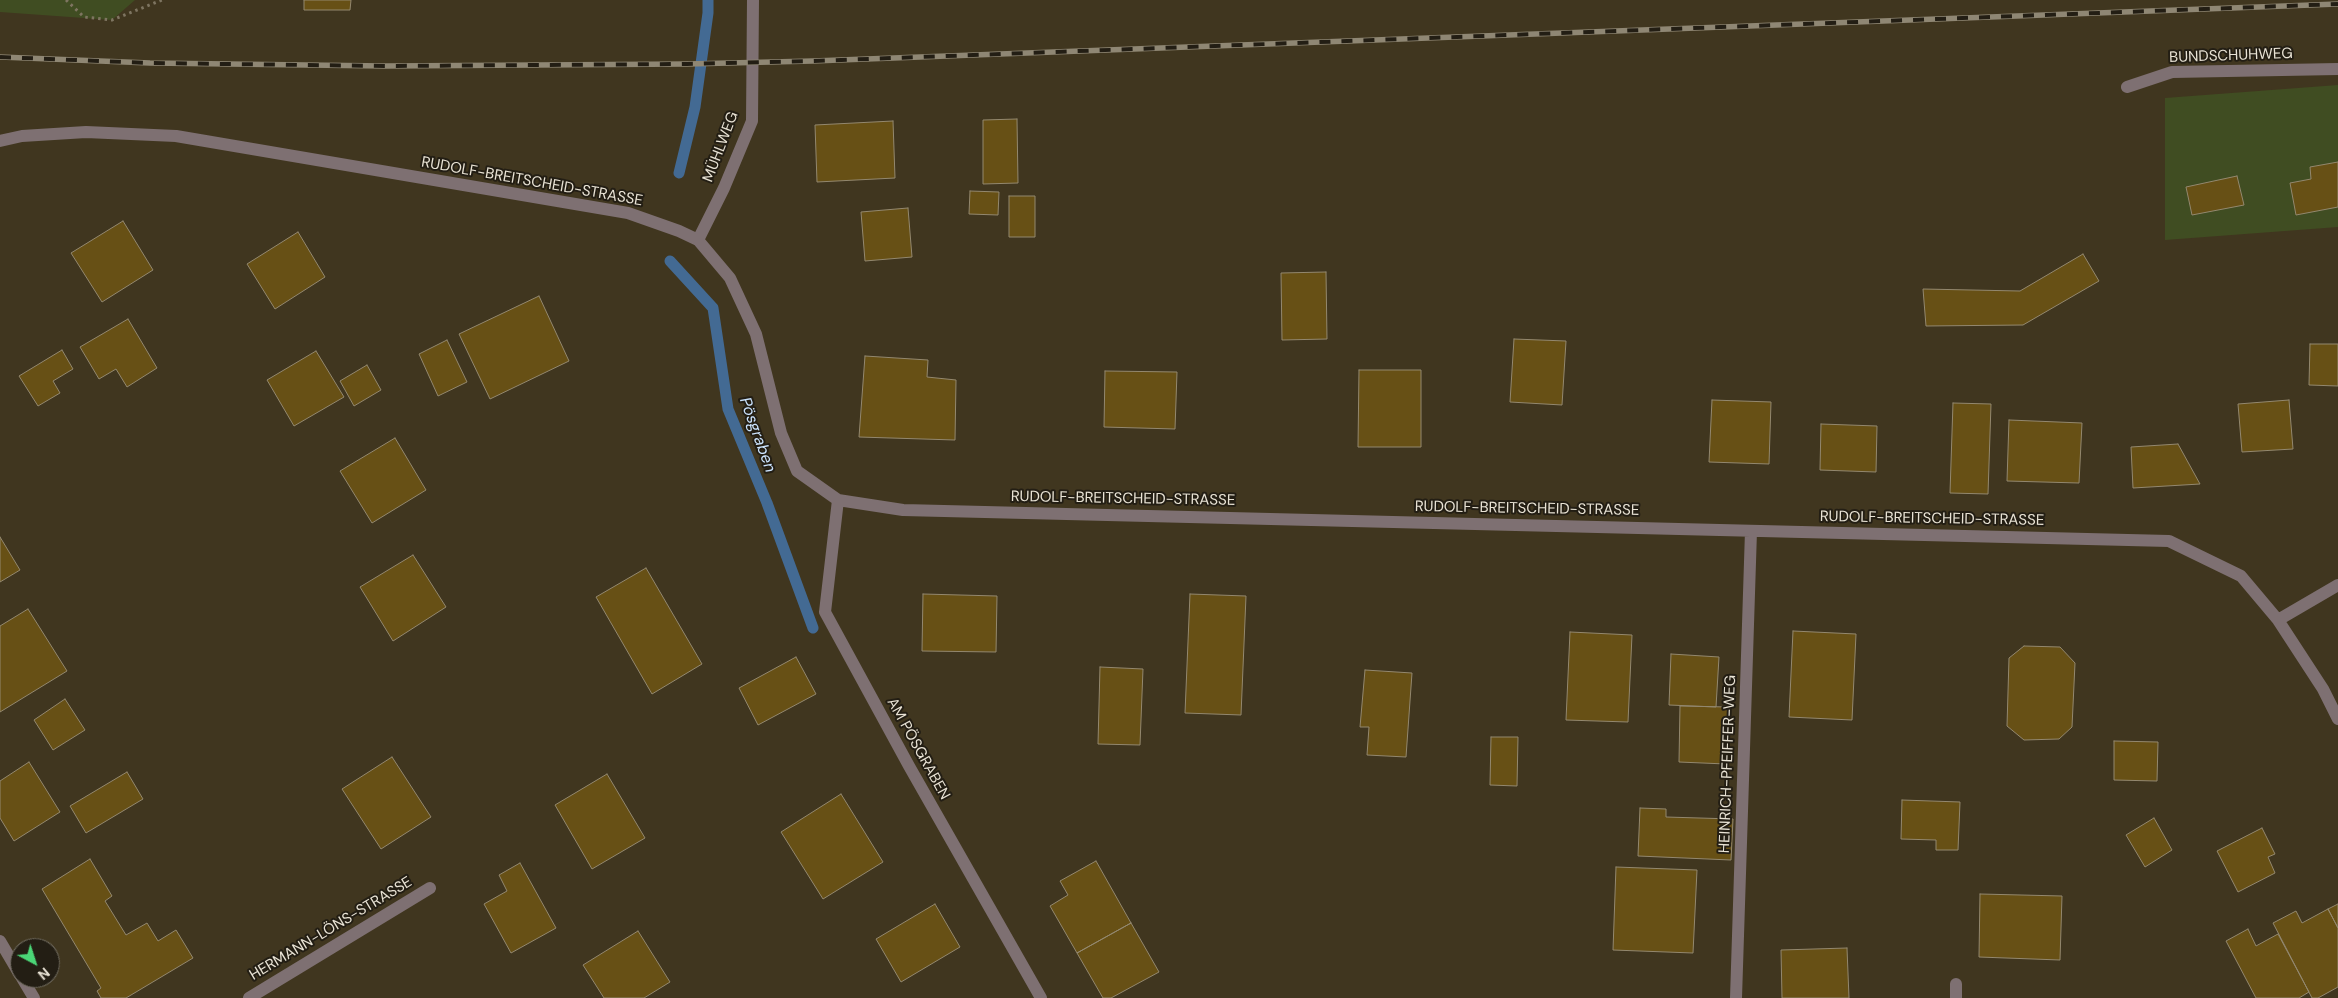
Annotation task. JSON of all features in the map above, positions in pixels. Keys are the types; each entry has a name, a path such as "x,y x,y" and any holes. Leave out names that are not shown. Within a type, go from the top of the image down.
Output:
{"street":[{"name":"MÜHLWEG","path":"698,240 724,188 752,121 753,0"},
{"name":"BUNDSCHUHWEG","path":"2127,87 2172,72 2338,69"},
{"name":"RUDOLF-BREITSCHEID-STRASSE","path":"0,142 22,136 86,132 176,136 628,213 679,231 698,240 730,278 756,334 781,432 797,471 838,500 903,510 2169,541 2241,576 2278,620 2323,690 2338,719"},
{"name":"AM PÖSGRABEN","path":"838,500 825,612 908,766 1041,998"},
{"name":"HEINRICH-PFEIFFER-WEG","path":"1736,998 1751,531"},
{"path":"2278,620 2338,585"},
{"name":"HERMANN-LÖNS-STRASSE","path":"249,998 430,888"},
{"path":"0,941 10,958"},
{"path":"1956,984 1956,998"}],"path":[{"path":"66,0 84,17 112,20 162,0"}],"green space":[{"path":"0,0 135,0 112,20 0,12"},
{"path":"2338,85 2338,227 2165,240 2165,98"}],"building":[{"path":"304,0 351,0 350,10 304,10"},
{"path":"1017,119 1018,183 983,184 983,120"},
{"path":"893,121 895,178 817,182 815,125"},
{"path":"2338,162 2338,207 2296,215 2290,183 2311,179 2310,167"},
{"path":"2237,176 2244,205 2192,215 2186,187"},
{"path":"970,191 999,192 998,215 969,214"},
{"path":"1009,196 1035,196 1035,237 1009,237"},
{"path":"908,208 912,257 865,261 861,212"},
{"path":"123,221 153,270 102,302 71,253"},
{"path":"298,232 325,277 275,309 247,264"},
{"path":"2083,254 2099,281 2023,325 1926,326 1923,289 2020,291"},
{"path":"1326,272 1327,339 1282,340 1281,273"},
{"path":"539,296 569,361 490,399 459,334"},
{"path":"128,319 157,368 127,387 116,369 99,379 80,347"},
{"path":"1514,339 1566,341 1562,405 1510,402"},
{"path":"447,340 467,382 438,396 419,354"},
{"path":"2310,344 2338,344 2338,386 2309,385"},
{"path":"62,350 73,369 53,381 60,393 38,406 19,376"},
{"path":"316,351 344,397 294,426 267,380"},
{"path":"865,356 928,360 927,377 956,380 955,440 859,437"},
{"path":"367,365 381,390 354,406 340,381"},
{"path":"1359,370 1421,370 1421,447 1358,447"},
{"path":"1105,371 1177,372 1175,429 1104,427"},
{"path":"1712,400 1771,402 1769,464 1709,462"},
{"path":"2289,400 2293,449 2242,452 2238,404"},
{"path":"1953,403 1991,404 1988,494 1950,493"},
{"path":"2009,420 2082,423 2079,483 2007,481"},
{"path":"1821,424 1877,426 1876,472 1820,470"},
{"path":"395,438 426,490 372,523 340,471"},
{"path":"2178,444 2200,484 2133,488 2131,447"},
{"path":"0,537 20,570 0,582"},
{"path":"413,555 446,607 393,641 360,587"},
{"path":"646,568 702,664 652,694 596,597"},
{"path":"923,594 997,596 996,652 922,651"},
{"path":"1190,594 1246,596 1241,715 1185,713"},
{"path":"28,609 67,671 0,712 0,626"},
{"path":"1793,631 1856,634 1852,720 1789,717"},
{"path":"1570,632 1632,635 1628,722 1566,720"},
{"path":"2024,646 2060,647 2075,663 2072,727 2059,739 2024,740 2007,726 2009,658"},
{"path":"1671,654 1719,657 1716,707 1669,705"},
{"path":"796,657 816,694 758,725 739,688"},
{"path":"1100,667 1143,669 1140,745 1098,744"},
{"path":"1365,670 1412,673 1406,757 1367,755 1369,727 1360,727"},
{"path":"65,699 85,730 53,750 34,720"},
{"path":"1680,706 1728,707 1726,764 1679,762"},
{"path":"1491,737 1518,737 1517,786 1490,785"},
{"path":"2114,741 2158,742 2157,781 2114,780"},
{"path":"392,757 431,817 381,849 342,789"},
{"path":"29,762 60,812 14,841 0,818 0,781"},
{"path":"127,772 143,799 86,833 70,806"},
{"path":"607,774 645,838 592,869 555,805"},
{"path":"841,794 883,862 823,899 781,832"},
{"path":"1902,800 1960,802 1958,850 1936,850 1936,840 1901,839"},
{"path":"1640,808 1666,809 1666,817 1733,819 1731,860 1638,856"},
{"path":"2154,818 2172,850 2145,867 2126,835"},
{"path":"2262,828 2275,854 2268,857 2275,873 2238,892 2217,851"},
{"path":"90,859 112,896 105,901 126,935 147,923 158,941 176,930 193,958 126,998 101,998 97,991 101,988 42,889"},
{"path":"1096,861 1131,923 1077,953 1050,906 1068,895 1060,881"},
{"path":"520,863 556,928 511,953 484,904 507,891 499,875"},
{"path":"1616,867 1697,870 1693,953 1613,950"},
{"path":"1980,894 2062,896 2060,960 1979,957"},
{"path":"935,904 960,947 901,982 876,939"},
{"path":"2338,904 2338,928 2328,909"},
{"path":"2328,909 2338,928 2338,987 2318,998 2312,998 2273,923 2296,911 2302,923"},
{"path":"1131,923 1159,972 1111,998 1103,998 1077,953"},
{"path":"2248,929 2256,946 2278,934 2309,992 2299,998 2256,998 2226,941"},
{"path":"638,931 670,982 644,998 604,998 583,965"},
{"path":"1847,948 1849,998 1782,998 1781,950"}],"waterway":[{"name":"Pösgraben","path":"679,173 695,107 708,13 708,0"},
{"name":"Pösgraben","path":"670,261 713,308 728,409 767,503 813,628"}],"railway":[{"path":"0,57 150,63 385,66 687,64 813,61 2338,4"}]}
